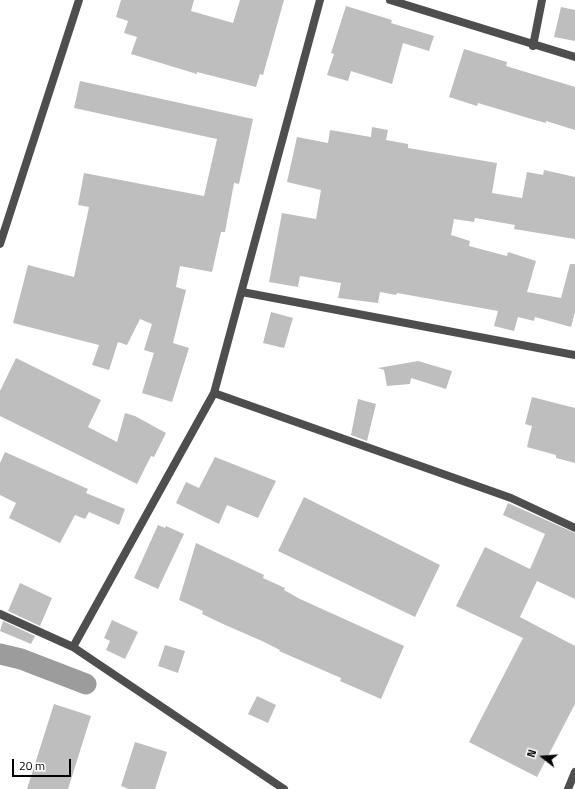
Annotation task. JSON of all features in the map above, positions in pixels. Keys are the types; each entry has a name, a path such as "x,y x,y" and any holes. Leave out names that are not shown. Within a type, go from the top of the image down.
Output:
{"street":[{"path":"0,244 79,0"},
{"path":"73,647 214,393 320,0"},
{"path":"390,0 575,58"},
{"path":"534,46 542,0"},
{"path":"242,292 575,355"},
{"path":"214,393 511,498 575,528"},
{"path":"0,614 73,647 284,789"},
{"path":"568,789 575,772"}],"building":[{"path":"121,0 194,0 191,11 233,23 240,0 284,0 263,75 260,74 256,87 197,72 197,74 131,54 137,37 124,33 128,21 116,17"},
{"path":"346,6 392,20 391,23 434,36 429,51 403,43 392,84 351,71 348,81 327,75 334,54 331,53"},
{"path":"561,7 575,10 575,41 554,37"},
{"path":"464,49 507,62 506,66 575,87 575,130 478,103 477,106 449,97"},
{"path":"80,81 253,119 239,184 234,183 225,232 221,232 212,272 180,266 176,287 186,290 173,343 189,348 172,402 142,393 154,353 144,350 152,324 140,319 127,345 118,342 109,370 92,365 99,345 13,323 28,265 74,277 89,207 78,205 84,173 204,196 217,139 74,108"},
{"path":"372,127 388,130 386,140 408,144 408,148 497,163 492,193 522,198 527,172 543,175 544,170 575,177 575,239 514,229 515,225 475,218 474,222 454,219 451,235 470,241 469,246 507,256 508,252 536,261 527,292 561,298 570,264 575,264 575,312 571,327 535,317 534,321 518,317 514,331 494,326 498,311 397,293 396,295 380,292 378,303 338,298 341,283 300,276 298,287 269,282 282,213 316,219 321,190 287,182 297,137 328,143 330,130 371,137"},
{"path":"271,312 293,318 284,348 263,343"},
{"path":"16,358 101,400 88,427 117,442 125,413 135,416 166,433 154,457 151,456 137,484 0,416 0,391"},
{"path":"418,361 452,371 446,389 411,378 410,384 387,386 384,370 378,368"},
{"path":"532,397 575,408 575,463 556,458 556,455 527,447 532,426 525,424"},
{"path":"358,399 376,404 367,441 351,435"},
{"path":"5,452 88,489 86,493 125,509 119,525 89,512 85,519 75,515 60,543 9,518 16,503 0,495 0,463"},
{"path":"215,457 276,481 258,518 227,505 219,524 176,503 186,482 199,488"},
{"path":"304,497 440,565 415,617 278,551"},
{"path":"508,503 575,533 575,599 537,581 520,617 575,646 575,704 537,777 469,742 523,638 456,606 485,547 530,569 545,534 503,515"},
{"path":"158,525 165,528 166,526 184,534 158,589 134,578"},
{"path":"196,543 264,575 263,578 285,588 284,590 300,599 404,646 381,699 340,681 341,678 279,651 280,650 262,641 202,614 203,611 179,600"},
{"path":"20,583 52,598 40,626 8,611"},
{"path":"112,620 138,632 125,659 106,650 110,641 104,638"},
{"path":"3,621 35,636 31,644 0,631"},
{"path":"165,645 185,651 178,673 158,666"},
{"path":"257,696 276,705 268,723 248,714"},
{"path":"54,704 91,716 68,789 27,789"},
{"path":"135,742 167,752 155,789 129,789 121,786"}],"waterway":[{"path":"0,654 21,659 86,684"}]}
